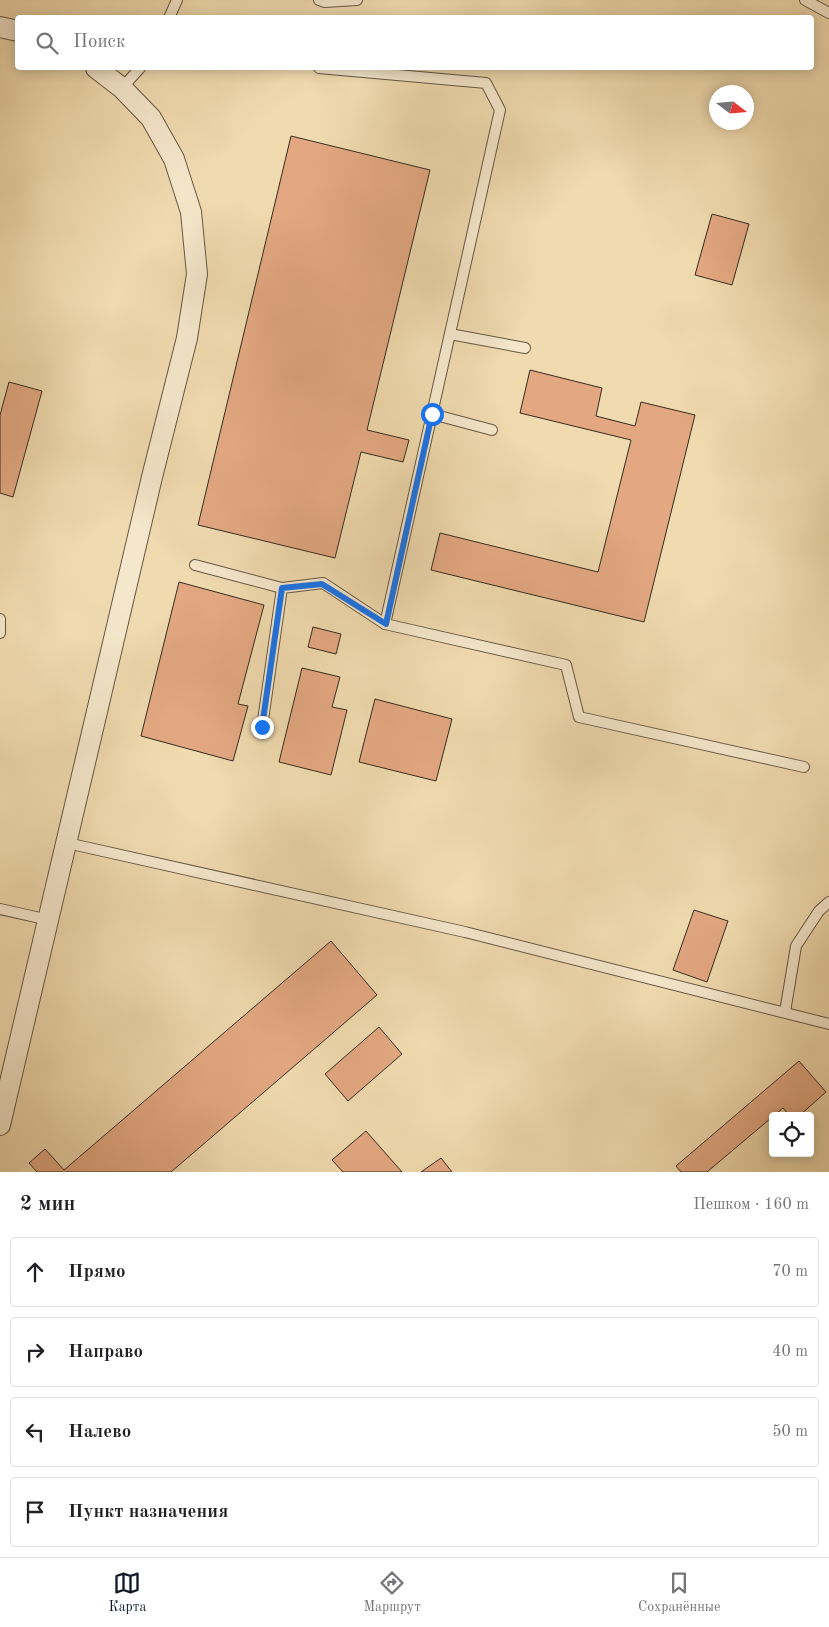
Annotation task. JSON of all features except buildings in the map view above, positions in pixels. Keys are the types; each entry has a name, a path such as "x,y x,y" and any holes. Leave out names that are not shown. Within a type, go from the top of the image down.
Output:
{"street":[{"path":"0,27 15,30"},
{"path":"0,1124 152,477 187,338 198,274 191,212 174,159 151,118 122,88 99,70"}],"lane":[{"path":"170,15 177,0"},
{"path":"319,0 325,2 357,0"},
{"path":"805,0 829,13"},
{"path":"122,88 138,70"},
{"path":"341,70 486,83 500,110 386,624"},
{"path":"450,334 525,348"},
{"path":"432,414 492,430"},
{"path":"195,564 282,588 322,584 386,624 566,664 579,717 804,767"},
{"path":"262,727 282,588"},
{"path":"0,619 0,633"},
{"path":"67,843 465,932 829,1024"},
{"path":"785,1012 796,946 819,911 829,902"},
{"path":"0,909 49,920"}],"route":[{"path":"262,727 282,588 322,584 386,624 432,414"}]}
